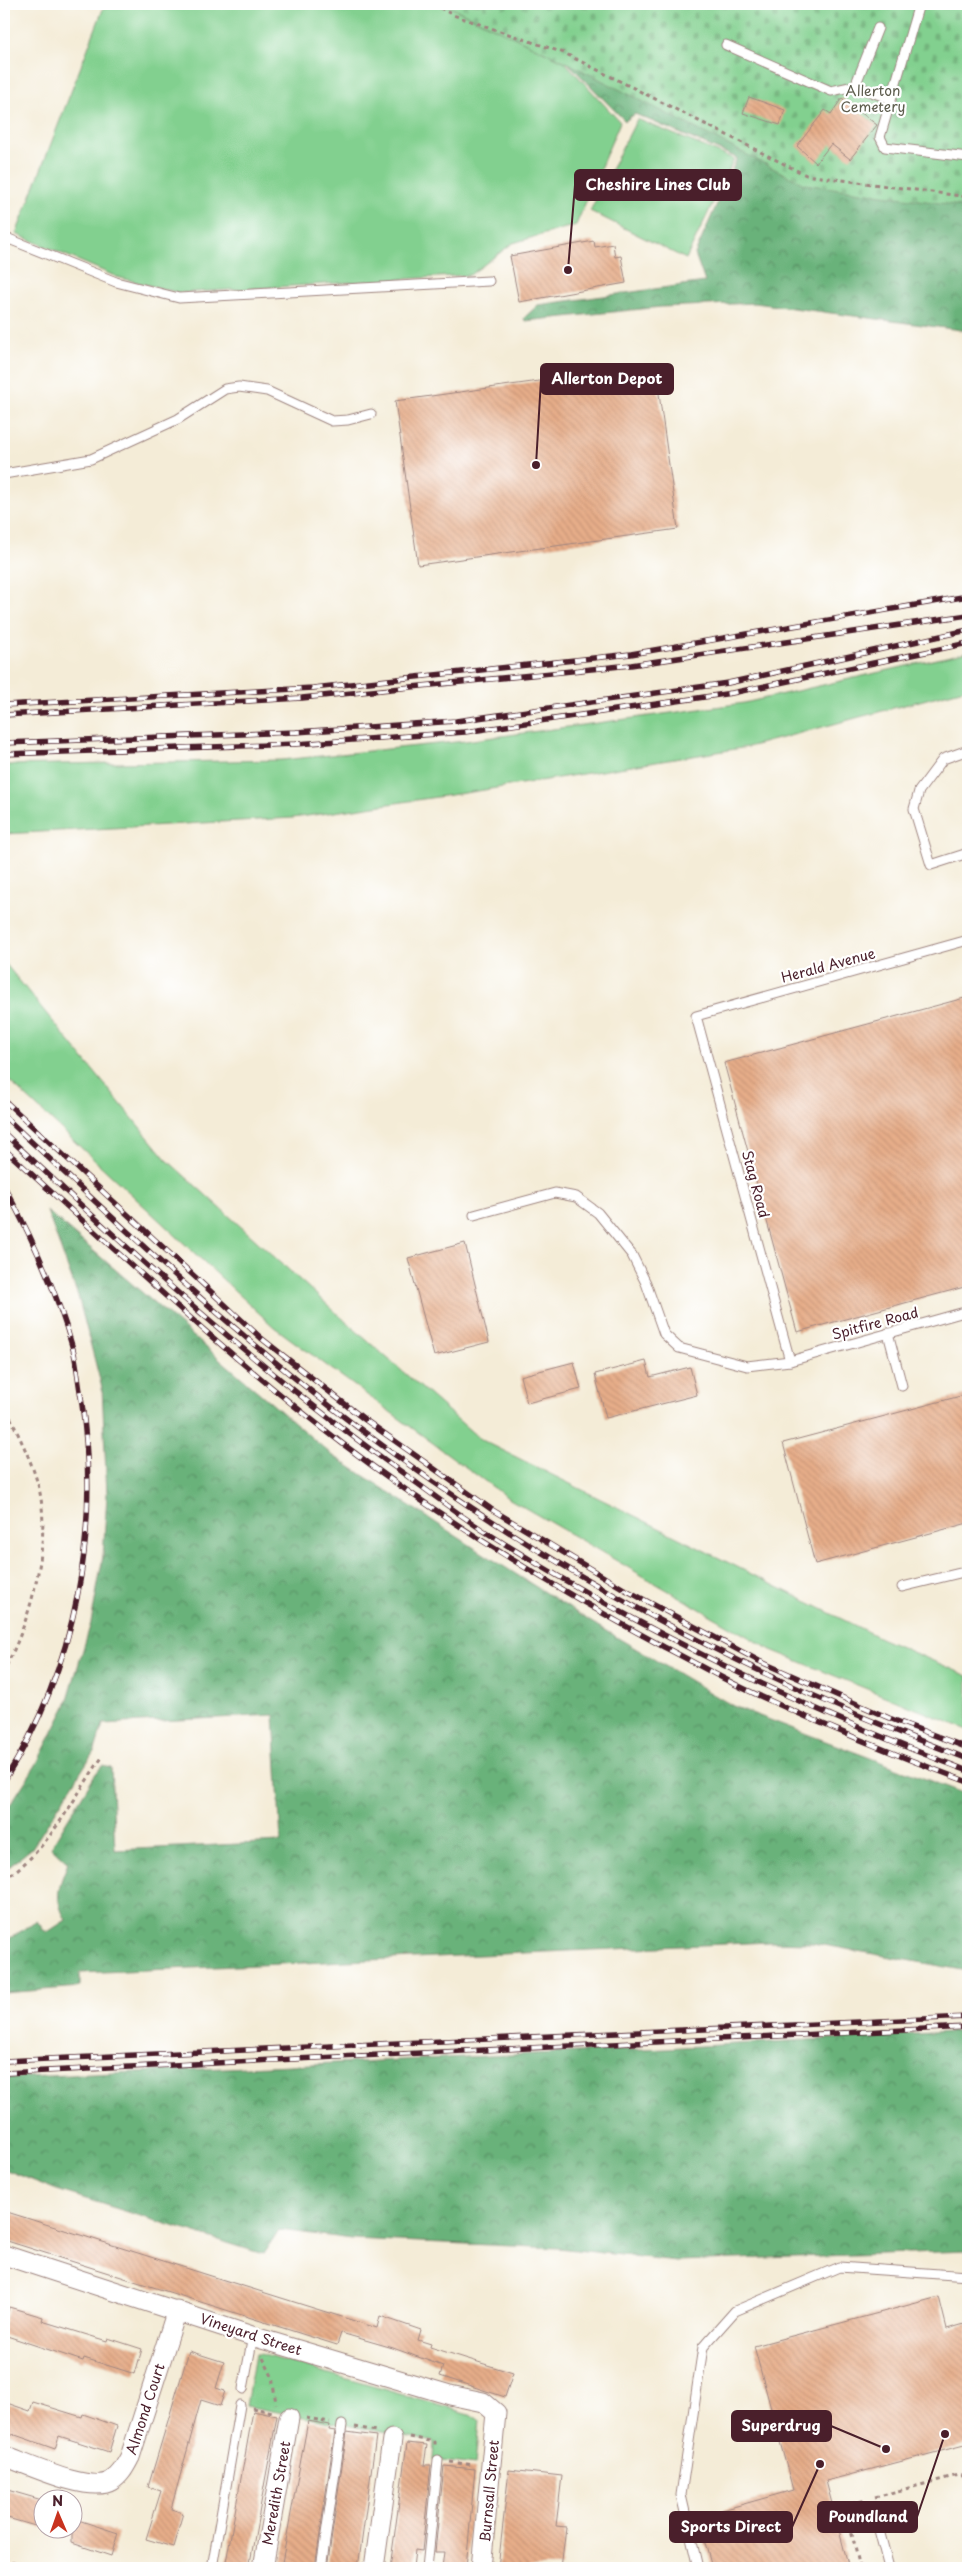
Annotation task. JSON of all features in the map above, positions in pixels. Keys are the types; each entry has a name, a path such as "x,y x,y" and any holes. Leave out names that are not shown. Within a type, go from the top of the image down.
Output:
{"street":[{"name":"Vineyard Street","path":"4,2255 254,2336 450,2395 483,2402 496,2414"},
{"name":"Almond Court","path":"4,2456 83,2484 97,2486 110,2482 123,2471 130,2457 177,2310"},
{"name":"Meredith Street","path":"263,2568 285,2414"},
{"name":"Burnsall Street","path":"482,2568 496,2414"},
{"path":"374,2568 393,2436"}],"lane":[{"path":"919,4 880,137 885,147 968,157"},
{"path":"855,86 878,28"},
{"path":"726,45 832,91 855,86 891,99"},
{"path":"4,237 116,282 179,298 489,281"},
{"path":"4,474 91,459 178,419 225,389 267,391 332,421 348,420 371,414"},
{"path":"968,750 943,759 919,791 914,809 931,865 968,853"},
{"name":"Herald Avenue","path":"696,1016 968,940"},
{"name":"Stag Road","path":"696,1016 790,1361"},
{"name":"Spitfire Road","path":"474,1215 555,1193 576,1198 598,1213 632,1254 646,1283 664,1334 679,1348 747,1366 790,1361 968,1311"},
{"path":"888,1334 902,1386"},
{"path":"902,1587 968,1571"},
{"path":"698,2568 681,2495 702,2347 735,2312 839,2267 968,2276"},
{"path":"242,2389 254,2336"},
{"path":"212,2568 240,2405"},
{"path":"321,2568 342,2425"},
{"path":"427,2568 438,2460"},
{"path":"874,2510 889,2568"}],"path":[{"path":"433,4 453,14 564,53 806,175 968,197"},
{"path":"4,1403 37,1481 43,1510 38,1582 13,1653 4,1670"},
{"path":"4,1879 19,1869 55,1829 104,1756"},
{"path":"254,2336 260,2354 272,2376 275,2403 285,2414"},
{"path":"240,2405 393,2436 435,2442 434,2460 491,2466"},
{"path":"4,2559 31,2568"}],"green space":[{"path":"105,4 444,4 564,61 620,122 576,225 513,243 470,275 179,293 117,277 16,234"},
{"name":"Allerton Cemetery","path":"444,4 968,4 968,207 804,184 564,61"},
{"path":"564,59 968,164 968,331 755,303 661,307 525,321 524,318 538,305 705,282 695,254 737,158 635,114 625,121"},
{"path":"637,119 734,159 686,259 590,211"},
{"path":"968,652 968,688 748,747 478,791 293,818 4,834 4,765 282,760 465,741 744,703"},
{"path":"4,962 166,1159 362,1336 480,1439 880,1638 968,1676 968,1730 771,1650 508,1498 274,1327 4,1076"},
{"path":"47,1211 332,1455 596,1625 733,1706 968,1795 968,1971 813,1943 769,1942 80,1973 80,1987 4,1993 4,1942 37,1921 46,1933 66,1920 60,1905 59,1891 68,1863 51,1847 102,1766 111,1768 115,1850 281,1842 274,1715 103,1724 95,1750 32,1848 4,1871 4,1814 36,1765 66,1706 91,1623 103,1556 107,1495 102,1388 78,1296"},
{"path":"968,2031 968,2251 677,2261 558,2248 352,2239 279,2230 263,2254 57,2190 4,2169 4,2078 665,2048"},
{"path":"255,2354 470,2414 479,2420 475,2465 434,2460 435,2442 246,2406"}],"building":[{"path":"749,97 785,110 780,125 743,113"},
{"path":"842,98 877,125 850,159 831,144 816,163 797,146 825,110 831,114"},
{"path":"594,241 595,247 613,244 615,257 621,256 626,283 519,302 510,256"},
{"path":"655,365 678,529 418,565 395,401"},
{"path":"968,997 968,1286 797,1332 724,1063"},
{"path":"465,1243 489,1342 434,1356 408,1258"},
{"path":"646,1361 650,1377 690,1367 697,1395 606,1418 595,1374"},
{"path":"574,1362 581,1389 527,1403 520,1376"},
{"path":"968,1394 968,1523 815,1564 783,1443"},
{"path":"4,2211 377,2328 380,2316 421,2330 418,2340 431,2344 430,2347 513,2373 505,2397 440,2376 443,2366 393,2348 341,2333 337,2345 4,2240"},
{"path":"939,2297 947,2329 968,2323 968,2444 826,2481 849,2568 712,2568 698,2517 793,2490 754,2346"},
{"path":"9,2307 43,2317 42,2321 107,2341 108,2338 142,2349 135,2374 84,2358 83,2361 4,2335 4,2324"},
{"path":"189,2351 224,2362 216,2388 225,2391 220,2406 201,2400 171,2509 183,2513 173,2547 146,2539 161,2491 148,2487"},
{"path":"4,2402 30,2411 33,2402 82,2417 83,2414 117,2426 109,2452 59,2436 55,2449 4,2431"},
{"path":"253,2411 277,2416 249,2568 225,2568"},
{"path":"308,2421 330,2425 329,2430 335,2431 315,2568 281,2568"},
{"path":"347,2432 376,2436 358,2568 327,2568"},
{"path":"407,2443 427,2445 424,2465 431,2465 422,2551 415,2550 413,2568 390,2568"},
{"path":"444,2466 475,2469 466,2568 442,2568 444,2552 435,2552"},
{"path":"509,2470 562,2476 556,2526 566,2527 561,2568 498,2568"},
{"path":"4,2489 32,2497 32,2525 4,2517"},
{"path":"82,2521 118,2533 111,2556 72,2543 72,2540 82,2540"}],"railway":[{"path":"4,705 313,688 631,654 968,596"},
{"path":"4,715 302,698 631,665 968,615"},
{"path":"4,743 296,732 456,721 728,683 968,630"},
{"path":"4,754 296,744 465,732 732,693 968,643"},
{"path":"4,1100 261,1338 364,1419 491,1509 624,1589 759,1661 889,1718 968,1748"},
{"path":"4,1116 176,1276 264,1353 356,1426 428,1478 501,1527 650,1615 727,1655 805,1692 886,1727 968,1759"},
{"path":"4,1133 101,1224 251,1356 356,1439 481,1529 598,1599 718,1663 842,1720 968,1771"},
{"path":"4,1149 170,1300 255,1374 343,1444 420,1500 500,1552 581,1601 737,1685 802,1715 968,1782"},
{"path":"4,1186 43,1265 73,1349 81,1397 88,1497 85,1546 77,1596 66,1644 50,1691 29,1737 4,1781"},
{"path":"4,2061 968,2017"},
{"path":"4,2073 968,2027"}],"place":[{"name":"Cheshire Lines Club","path":"568,270"},
{"name":"Allerton Depot","path":"536,465"},
{"name":"Poundland","path":"945,2434"},
{"name":"Superdrug","path":"886,2449"},
{"name":"Sports Direct","path":"820,2464"}]}
